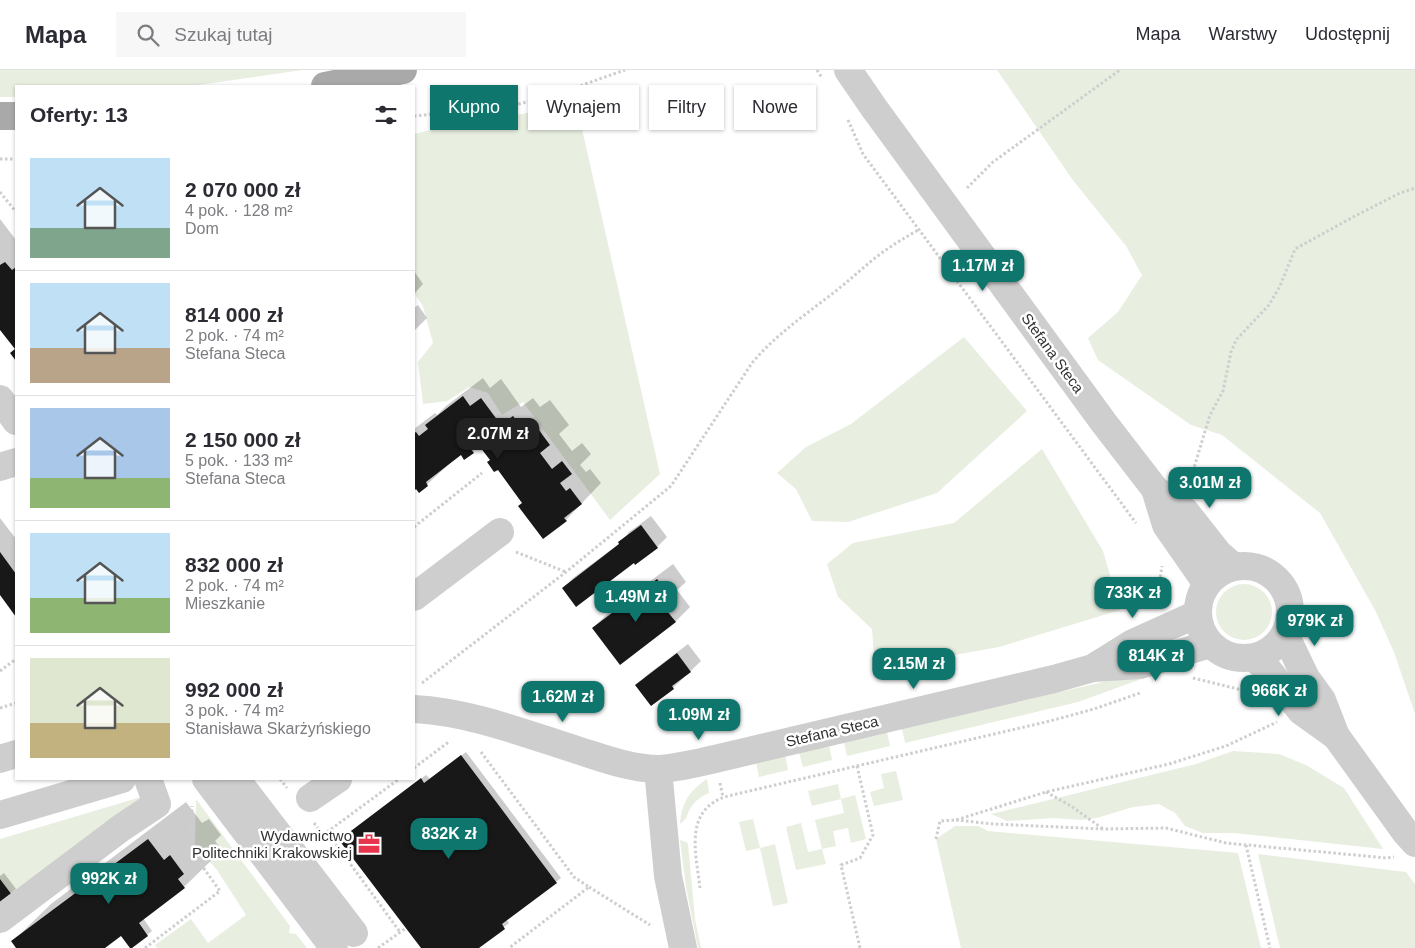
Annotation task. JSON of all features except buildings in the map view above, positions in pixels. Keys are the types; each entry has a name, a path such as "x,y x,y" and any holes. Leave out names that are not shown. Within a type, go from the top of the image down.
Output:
{"main road":[{"path":"330,85 403,70"},
{"path":"0,116 15,116"}],"street":[{"name":"Stefana Steca","path":"838,78 874,108 1104,423 1155,489 1185,511 1218,553 1234,566"},
{"path":"0,399 15,419"},
{"path":"0,467 15,462"},
{"name":"Stefana Steca","path":"1155,489 1166,525 1207,584"},
{"path":"415,596 507,542"},
{"path":"1234,566 1249,566 1263,570 1276,578 1285,590 1290,604 1290,620 1285,634 1277,645 1266,653 1254,658 1237,658 1222,653 1210,644 1199,625 1197,614 1199,598 1207,584 1214,576 1234,566"},
{"name":"Stefana Steca","path":"1093,668 1132,643 1197,614"},
{"path":"1285,634 1306,678 1322,700 1336,736 1406,834 1407,850"},
{"name":"Stefana Steca","path":"416,698 460,714 601,757 641,767 658,768 715,759 1054,679 1093,668 1140,665 1210,644"},
{"path":"1254,658 1269,671 1301,711 1336,736"},
{"path":"0,758 15,754"},
{"path":"658,768 668,876 683,948"},
{"path":"0,814 50,789 115,780"},
{"path":"0,919 121,828 157,804 148,780"},
{"path":"237,780 344,940"},
{"path":"310,798 337,780"},
{"path":"199,788 344,940"}],"path":[{"path":"415,116 516,105 557,94 625,70"},
{"path":"817,70 838,78"},
{"path":"967,188 993,162 1120,70"},
{"path":"846,117 863,154 920,228 1142,531"},
{"path":"0,159 15,159"},
{"path":"1190,481 1210,415 1223,391 1231,352 1236,340 1269,305 1280,286 1295,249 1400,193 1415,188"},
{"path":"0,192 15,211"},
{"path":"416,698 671,486 752,363 768,345 793,323 859,273 875,258 920,228"},
{"path":"415,526 482,473"},
{"path":"507,542 566,572"},
{"path":"1149,608 1159,585 1161,563"},
{"path":"0,671 15,660"},
{"path":"1189,677 1252,692"},
{"path":"700,891 695,831 700,816 710,804 728,796 1050,722 1147,690"},
{"path":"0,708 15,703"},
{"path":"956,820 1046,792 1169,764 1226,746 1285,718"},
{"path":"415,767 450,742"},
{"path":"481,752 574,878 651,925"},
{"path":"857,766 873,835 860,858 841,865 860,948"},
{"path":"191,852 199,788"},
{"path":"1046,792 1071,806 1104,830"},
{"path":"145,948 220,891 157,804"},
{"path":"936,839 940,821 956,820 1104,830 1166,828 1226,843 1387,858 1407,850"},
{"path":"327,832 400,932"},
{"path":"1246,845 1270,948"},
{"path":"509,948 589,887"},
{"path":"378,948 406,928"}],"shaded area":[{"path":"0,70 302,70 199,85 15,85 15,97 0,97"},
{"path":"997,70 1415,70 1415,714 1394,652 1375,610 1320,513 1222,435 1191,425 1098,360 1088,338 1118,312 1142,275 1126,246 1072,179"},
{"path":"528,112 528,130 582,130 660,474 610,520 523,402 502,415 488,393 469,387 447,401 423,404 418,362 433,343 423,306 415,294 415,134 431,130 518,130 518,115"},
{"path":"964,337 1027,411 937,493 848,522 812,521 796,489 777,473 806,447 851,424"},
{"path":"1042,449 1103,551 1120,610 999,647 875,669 872,629 838,597 827,564 853,543 954,523"},
{"path":"1244,584 1255,586 1264,592 1270,601 1272,612 1270,623 1264,632 1255,638 1244,640 1233,638 1224,632 1218,623 1216,612 1218,601 1224,592 1233,586"},
{"path":"1141,673 1155,674 1078,702 905,743 902,729"},
{"path":"887,732 890,746 847,756 844,742"},
{"path":"829,745 832,760 803,767 799,752"},
{"path":"1233,751 1279,754 1306,765 1344,788 1383,849 1234,833 1203,833 1185,826 1175,813 1159,804 1133,807 1097,818 1082,820 1054,818 1007,821 991,814 1196,764"},
{"path":"785,755 788,770 759,777 756,762"},
{"path":"896,771 903,800 874,806 870,792 884,788 881,774"},
{"path":"707,779 709,793 695,802 680,824 684,803 691,793"},
{"path":"838,784 841,799 812,806 808,791"},
{"path":"855,795 866,839 851,843 848,828 833,831 836,846 822,849 815,820 844,813 841,799"},
{"path":"141,797 117,822 14,897 0,879 0,839"},
{"path":"196,799 290,926 289,933 296,934 307,948 157,948 155,945 191,919 208,943 246,915 217,870 195,844"},
{"path":"753,819 760,848 746,851 739,822"},
{"path":"801,823 808,852 822,849 826,864 796,870 786,827"},
{"path":"955,826 978,826 988,831 1238,853 1261,948 961,948 936,839"},
{"path":"680,840 688,844 695,919 701,948 698,948 686,887"},
{"path":"775,844 788,903 773,906 760,848"},
{"path":"1258,854 1406,872 1415,884 1415,948 1280,948"}],"place":[{"name":"Wydawnictwo Politechniki Krakowskiej","path":"369,844"}]}
